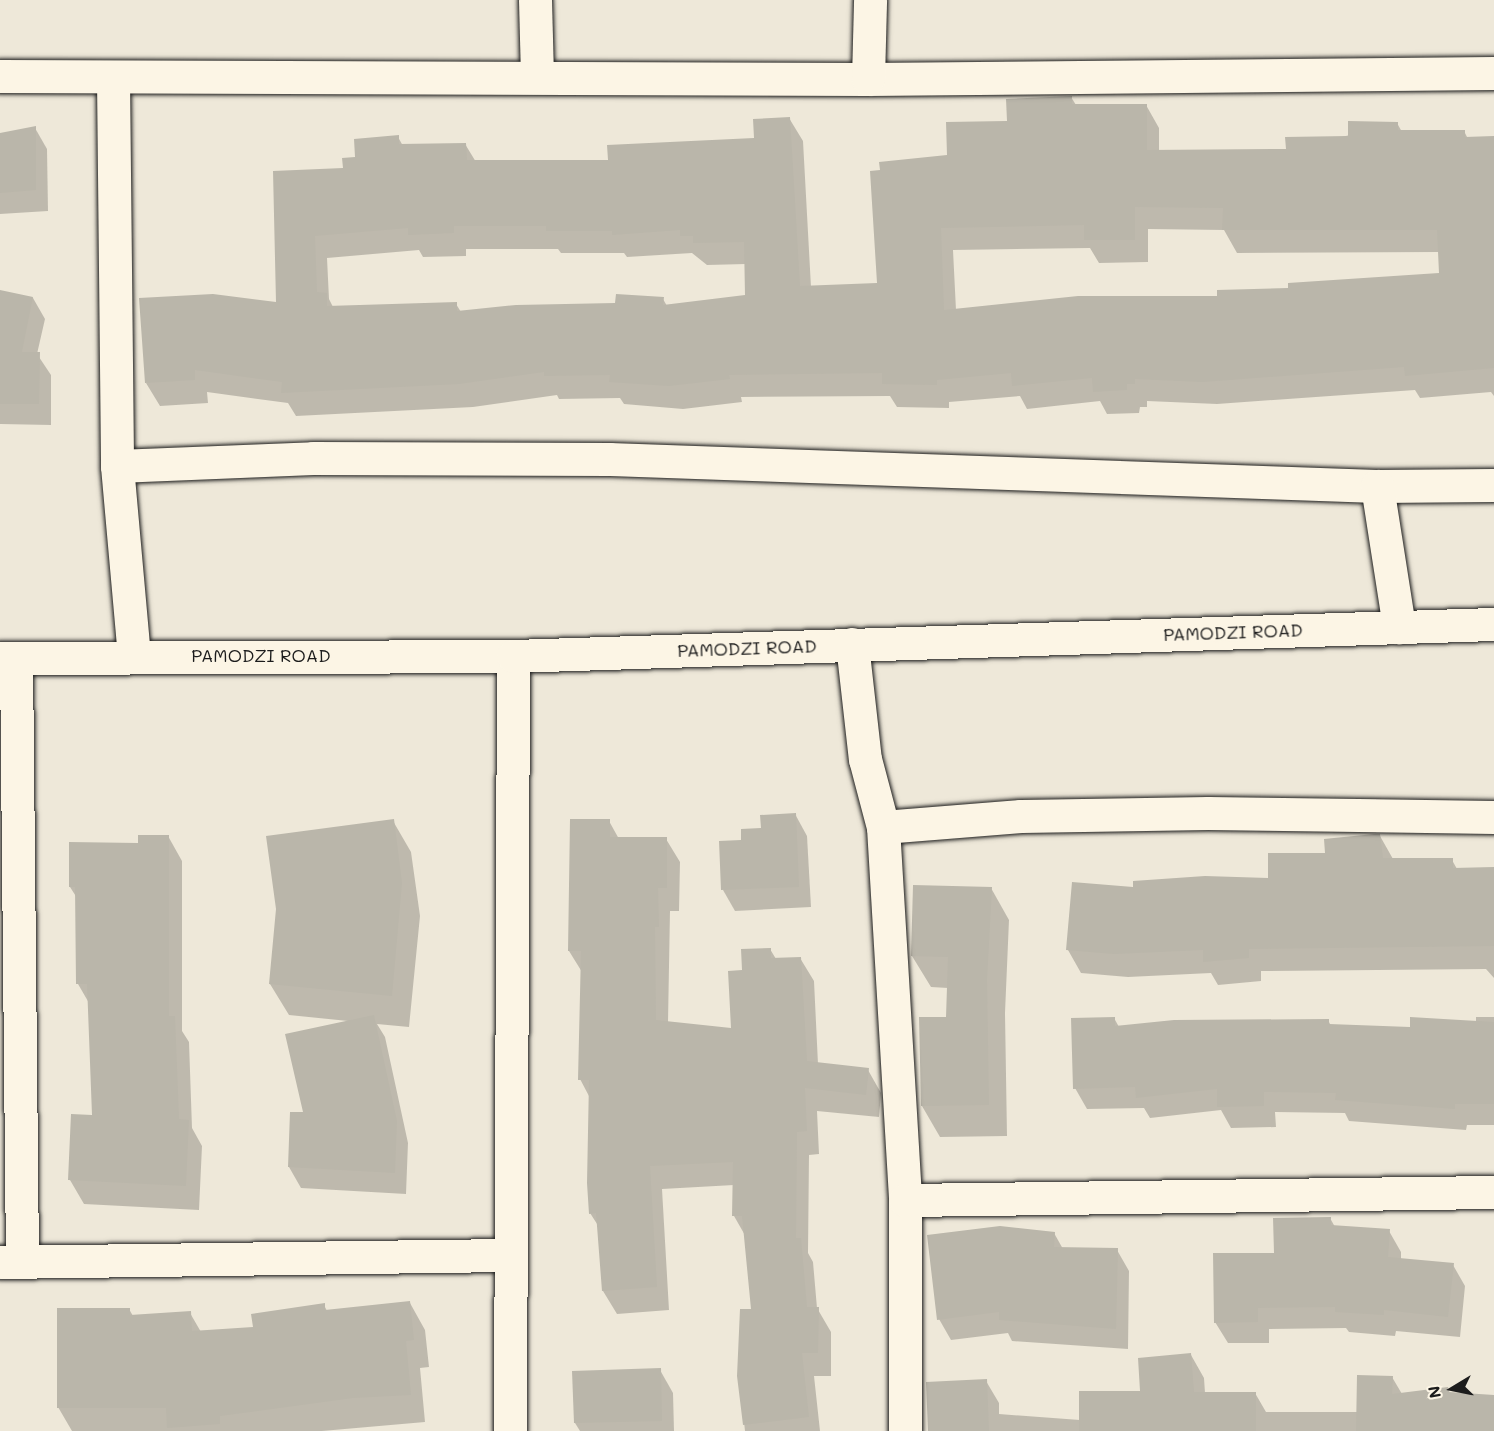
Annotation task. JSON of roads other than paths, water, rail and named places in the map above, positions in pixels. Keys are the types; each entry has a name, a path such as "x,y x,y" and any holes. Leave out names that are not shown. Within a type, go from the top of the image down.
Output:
{"street":[{"path":"536,0 537,77"},
{"path":"868,79 870,0"},
{"path":"0,76 868,79 1494,73"},
{"path":"114,78 117,466 134,656"},
{"path":"117,466 313,458 609,459 1377,486 1494,485"},
{"path":"1377,486 1399,627"},
{"name":"PAMODZI ROAD","path":"8,658 513,656 1494,624"},
{"path":"852,644 866,759 883,827 905,1200 905,1431"},
{"path":"510,1431 508,1255 513,656"},
{"path":"8,658 11,1261 508,1255"},
{"path":"883,827 1022,816 1208,813 1494,817"},
{"path":"905,1200 1494,1192"}]}
